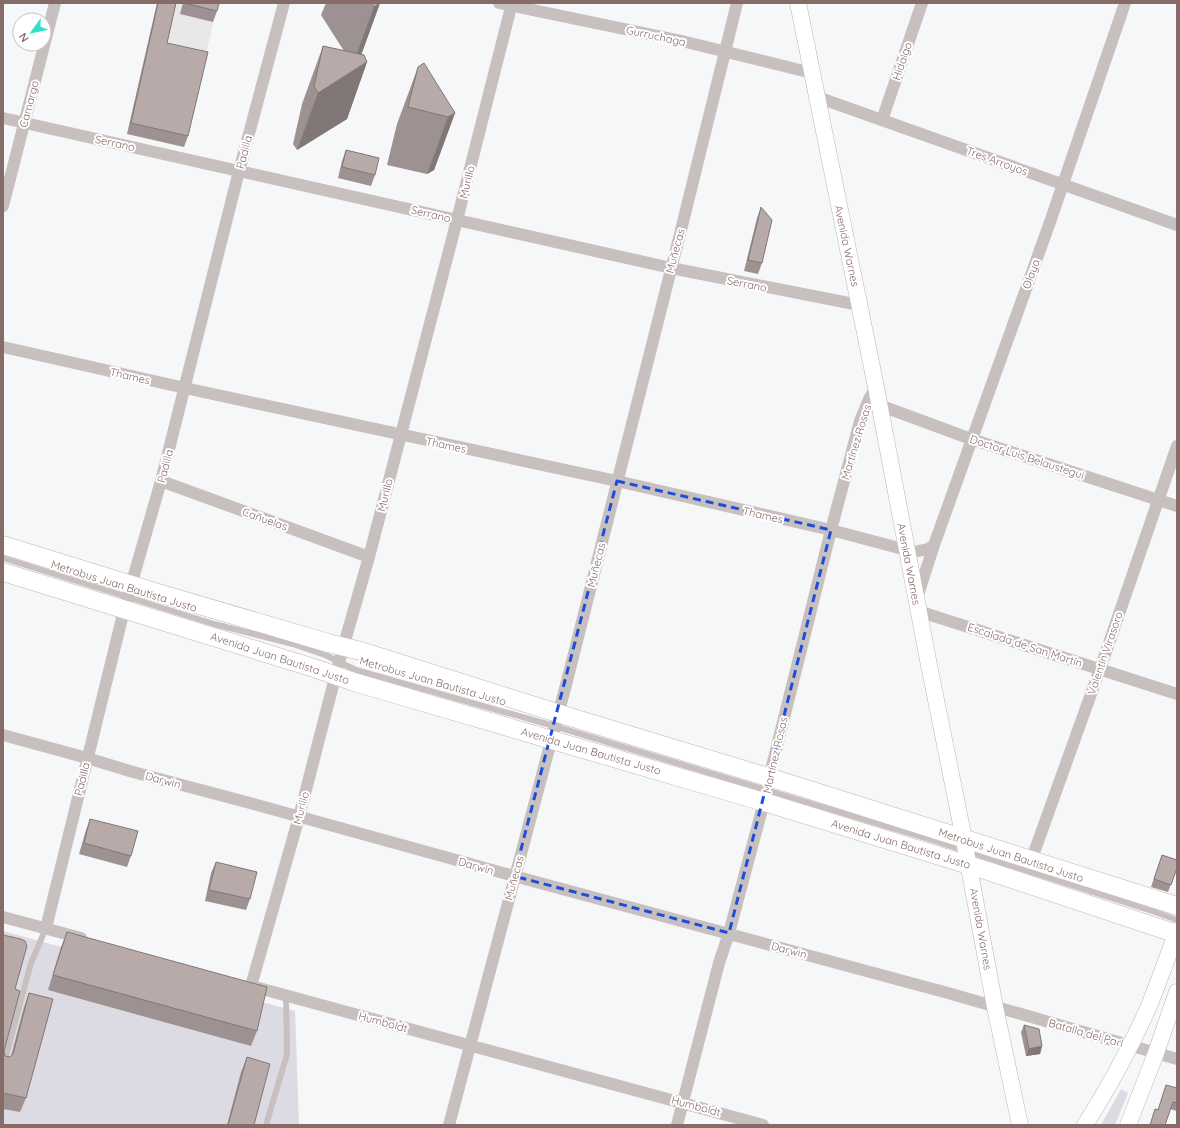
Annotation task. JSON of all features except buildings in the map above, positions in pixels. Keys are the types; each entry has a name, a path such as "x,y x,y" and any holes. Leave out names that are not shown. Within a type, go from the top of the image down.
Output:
{"main road":[{"name":"Avenida Warnes","path":"798,3 860,305 995,1007 1020,1125"},
{"name":"Avenida Juan Bautista Justo","path":"3,545 128,597 767,790 966,852 1177,930"},
{"name":"Avenida Juan Bautista Justo","path":"3,572 128,597 328,643 340,661 767,790 966,852 1031,861 1177,906"},
{"path":"1084,1125 1130,1046 1149,1004 1177,930"},
{"path":"1128,1125 1156,1053 1177,992"},
{"path":"1149,1004 1148,1010 1151,1016 1155,1019 1161,1020 1170,1014"}],"street":[{"name":"Camargo","path":"3,206 55,3"},
{"name":"Padilla","path":"46,928 128,597 161,481 239,171 284,3"},
{"name":"Muñecas","path":"449,1125 617,481 737,3"},
{"name":"Hidalgo","path":"882,120 922,3"},
{"name":"Olaya","path":"917,605 934,544 1125,3"},
{"name":"Gurruchaga","path":"507,4 682,41 812,73"},
{"name":"Murillo","path":"247,985 299,817 369,557 457,220 507,4"},
{"name":"Tres Arroyos","path":"817,97 1177,225"},
{"name":"Serrano","path":"3,118 670,268 860,305"},
{"name":"Thames","path":"3,347 400,435 617,481 831,530 907,550"},
{"name":"Martínez Rosas","path":"677,1125 719,963 729,934 767,790 831,530 860,421 869,399 876,387"},
{"name":"Doctor Luis Belaustegui","path":"879,405 971,439 1177,506"},
{"name":"Valentín Virasoro","path":"1031,861 1177,446"},
{"name":"Cañuelas","path":"161,481 369,557"},
{"path":"890,545 898,542 903,534"},
{"path":"907,550 914,552 921,551 928,549 934,544"},
{"name":"Escalada de San Martín","path":"917,605 1177,694"},
{"name":"Darwin","path":"3,735 133,772 995,1007"},
{"path":"3,917 92,941"},
{"name":"Humboldt","path":"247,985 763,1125"},
{"name":"Batalla del Pari","path":"995,1007 1177,1059"}],"lane":[{"name":"Metrobus Juan Bautista Justo","path":"3,558 128,597"},
{"name":"Metrobus Juan Bautista Justo","path":"767,790 791,791 837,811"},
{"name":"Metrobus Juan Bautista Justo","path":"767,790 966,852"},
{"path":"3,1067 31,963 46,928"},
{"path":"266,1125 287,1054 286,996"}],"highlighted area":[{"path":"617,481 831,530 729,933 514,876"}],"shaded area":[{"path":"157,3 218,3 184,147 127,134"},
{"path":"3,931 295,1011 299,1125 3,1125"},
{"path":"1121,1089 1128,1093 1115,1125 1101,1125"}]}
